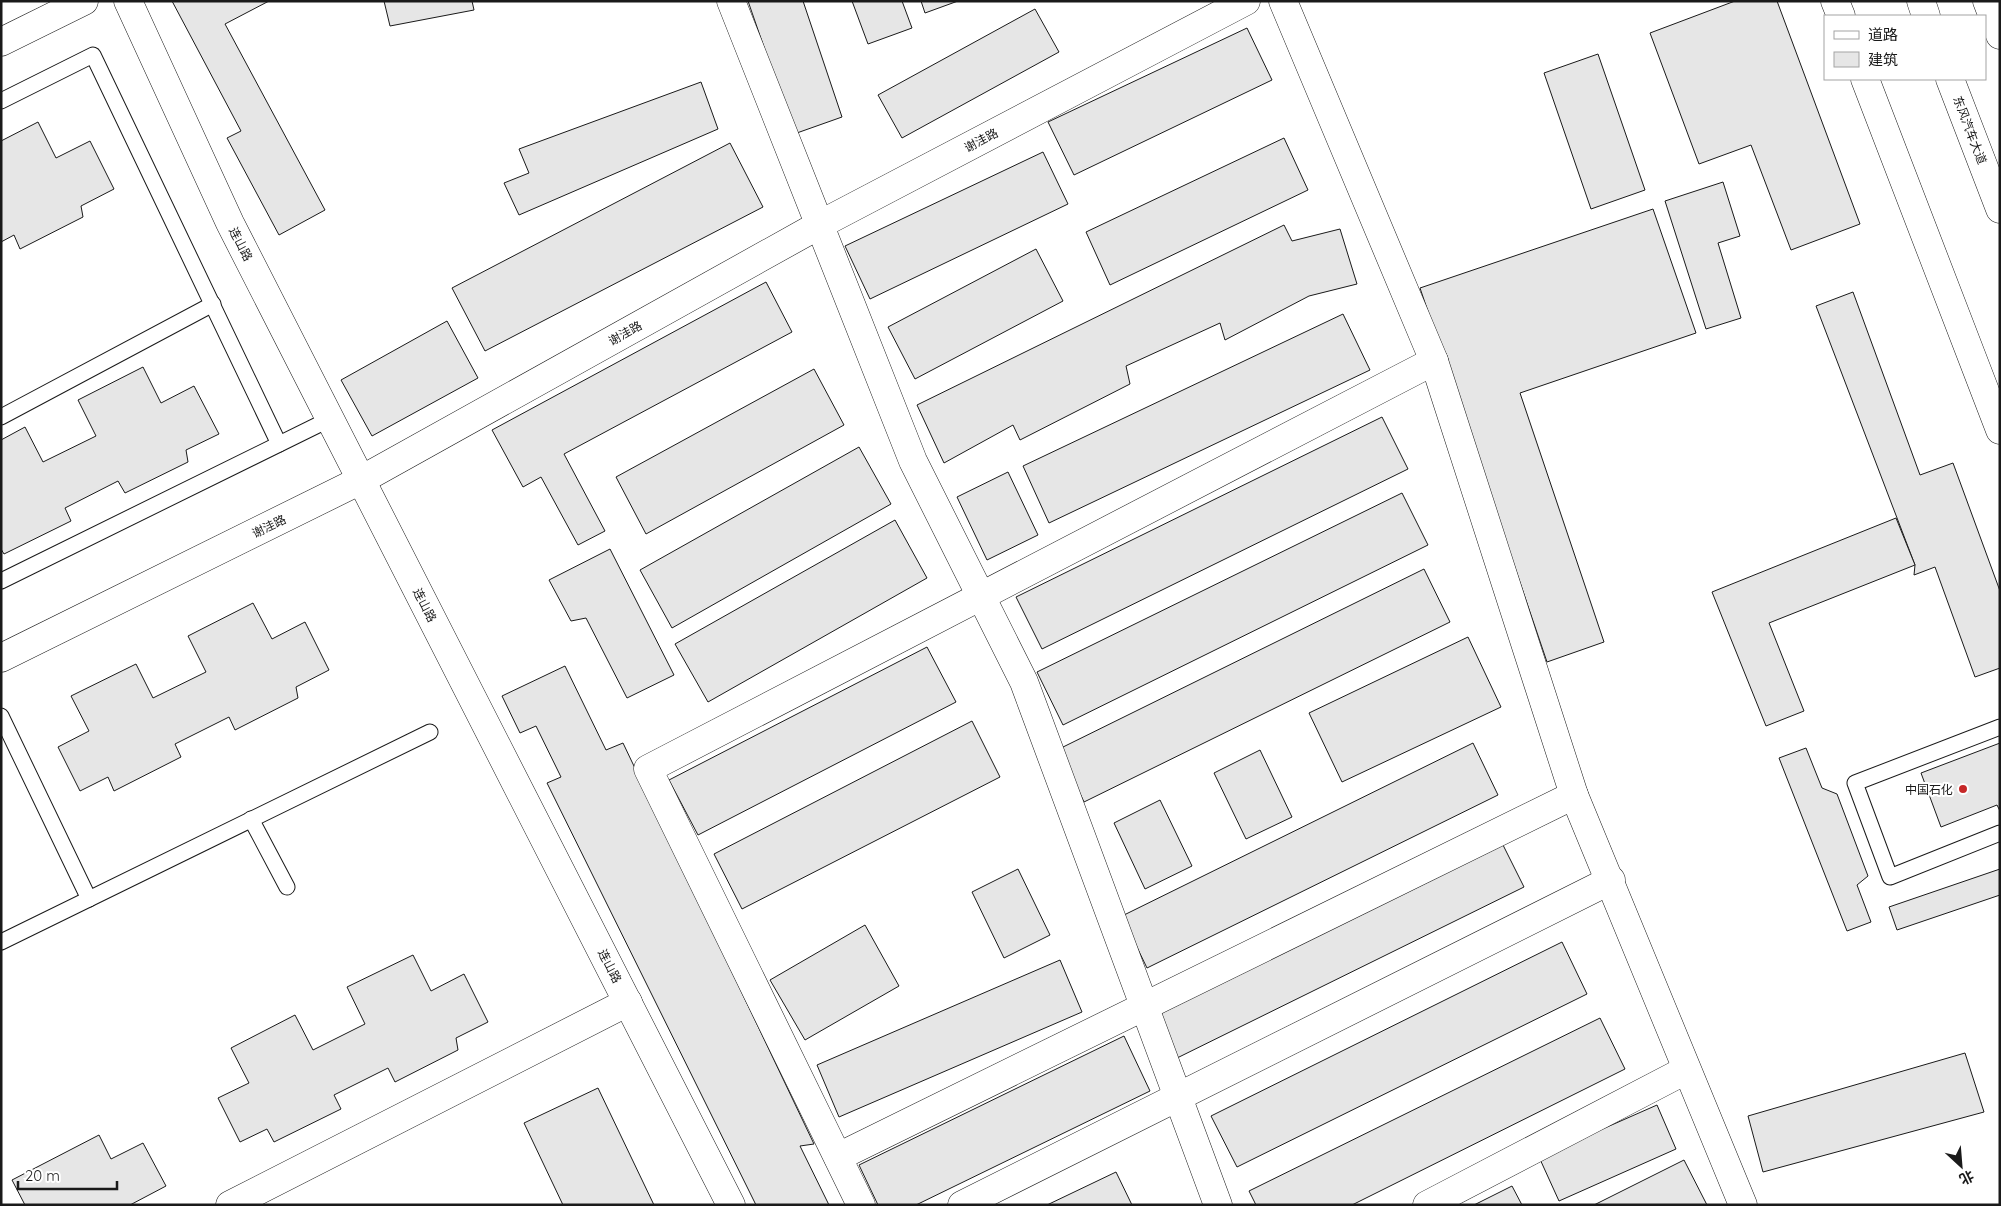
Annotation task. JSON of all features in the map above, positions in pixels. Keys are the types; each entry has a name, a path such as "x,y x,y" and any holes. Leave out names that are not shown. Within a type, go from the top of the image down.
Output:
{"street":[{"path":"1,42 84,1"},
{"name":"连山路","path":"128,1 230,224 730,1205"},
{"path":"731,1 913,461 1024,682 1218,1205"},
{"name":"谢洼路","path":"1,658 361,480 819,225 1246,1"},
{"path":"1283,1 1434,361 1574,795 1611,880 1686,1070 1743,1205"},
{"path":"1835,1 1840,15"},
{"path":"1920,1 1926,15"},
{"path":"1987,1 2000,35"},
{"path":"1865,80 2000,430"},
{"name":"东风汽车大道","path":"1950,80 2000,209"},
{"path":"861,1205 648,769 1434,361"},
{"path":"838,1157 1574,795"},
{"path":"962,1205 1611,880"},
{"path":"230,1205 628,1002"},
{"path":"1427,1205 1686,1070"}],"lane":[{"path":"1,101 93,55 279,444"},
{"path":"1,417 213,304"},
{"path":"1,581 330,419"},
{"path":"1,716 89,899"},
{"path":"2000,727 1855,783 1890,876 2000,833"},
{"path":"1,942 430,732"},
{"path":"251,820 287,887"}],"building":[{"path":"172,1 269,1 225,24 325,210 279,235 227,138 241,131"},
{"path":"384,1 472,1 474,10 390,26"},
{"path":"748,1 803,1 842,117 794,134"},
{"path":"852,1 902,1 912,28 868,44"},
{"path":"921,1 958,1 925,13"},
{"path":"1735,1 1777,1 1860,224 1791,250 1751,145 1699,164 1650,33"},
{"path":"1035,9 1059,52 902,138 878,95"},
{"path":"1247,28 1272,80 1074,175 1048,122"},
{"path":"1598,54 1645,190 1591,209 1544,73"},
{"path":"701,82 718,129 519,215 504,183 529,173 519,149"},
{"path":"38,122 56,158 90,141 114,189 81,206 83,217 20,249 14,235 1,242 1,141"},
{"path":"1284,138 1308,190 1110,285 1086,232"},
{"path":"730,143 763,207 485,351 452,288"},
{"path":"1043,152 1068,204 870,299 845,246"},
{"path":"1723,182 1740,236 1718,243 1741,318 1706,329 1665,201"},
{"path":"1653,209 1696,333 1520,393 1604,642 1547,662 1420,288"},
{"path":"1284,225 1292,241 1340,229 1357,284 1309,296 1225,340 1220,323 1126,366 1130,384 1020,440 1013,425 944,463 917,405"},
{"path":"1036,249 1063,301 915,379 888,327"},
{"path":"766,282 792,332 564,454 605,531 578,545 541,477 523,487 492,430"},
{"path":"1853,292 1920,475 1953,463 2000,591 2000,668 1975,677 1935,567 1914,575 1915,565 1816,306"},
{"path":"1343,314 1370,370 1049,523 1023,466"},
{"path":"447,321 478,378 372,436 341,380"},
{"path":"143,367 161,403 194,386 219,434 186,450 188,462 125,493 118,481 65,508 71,521 4,554 1,549 1,440 25,427 43,462 96,436 78,400"},
{"path":"814,369 844,425 646,534 616,477"},
{"path":"1382,417 1408,469 1042,649 1016,597"},
{"path":"859,447 891,504 672,628 640,570"},
{"path":"1008,472 1038,535 987,560 957,497"},
{"path":"1402,493 1428,545 1063,725 1037,672"},
{"path":"1896,518 1915,565 1769,623 1804,711 1766,726 1712,592"},
{"path":"895,520 927,578 708,702 675,644"},
{"path":"610,549 674,675 627,698 586,618 571,621 549,580"},
{"path":"1424,569 1450,622 1084,802 1059,749"},
{"path":"253,603 272,639 305,622 329,670 296,687 298,698 235,730 229,717 175,744 181,757 114,791 108,777 80,791 58,747 89,731 71,696 136,664 153,698 206,672 188,636"},
{"path":"1468,637 1501,707 1342,782 1309,713"},
{"path":"927,647 956,702 698,835 669,780"},
{"path":"565,666 606,750 623,743 814,1144 800,1146 829,1205 756,1205 547,783 561,777 536,726 520,733 502,696"},
{"path":"972,721 1000,777 742,909 714,854"},
{"path":"1473,743 1498,795 1147,968 1122,916"},
{"name":"中国石化","path":"2000,743 2000,811 1997,805 1941,827 1921,773"},
{"path":"1806,748 1822,788 1837,794 1868,876 1857,885 1871,922 1847,931 1779,758"},
{"path":"1260,750 1292,817 1246,839 1214,773"},
{"path":"1160,800 1192,866 1145,889 1114,823"},
{"path":"1498,835 1524,887 1173,1060 1148,1009"},
{"path":"1018,869 1050,935 1004,958 972,892"},
{"path":"2000,869 2000,895 1897,930 1889,907"},
{"path":"865,925 899,986 805,1040 770,980"},
{"path":"1562,942 1587,994 1237,1167 1211,1116"},
{"path":"413,955 431,991 464,974 488,1022 456,1038 458,1050 395,1082 388,1068 334,1095 341,1109 274,1142 267,1129 240,1142 218,1098 249,1083 231,1048 295,1015 313,1050 365,1024 347,987"},
{"path":"1060,960 1082,1012 839,1117 817,1065"},
{"path":"1600,1018 1625,1069 1352,1205 1256,1205 1249,1191"},
{"path":"1124,1036 1150,1091 916,1205 878,1205 859,1165"},
{"path":"1965,1053 1984,1112 1763,1172 1748,1116"},
{"path":"598,1088 654,1205 563,1205 524,1123"},
{"path":"1657,1105 1676,1149 1559,1201 1539,1157"},
{"path":"99,1135 111,1159 143,1143 166,1186 130,1205 25,1205 12,1180"},
{"path":"1684,1160 1707,1205 1594,1205"},
{"path":"1116,1172 1132,1205 1047,1205"},
{"path":"1512,1186 1522,1205 1474,1205"}],"place":[{"name":"中国石化","path":"1963,789"}]}
